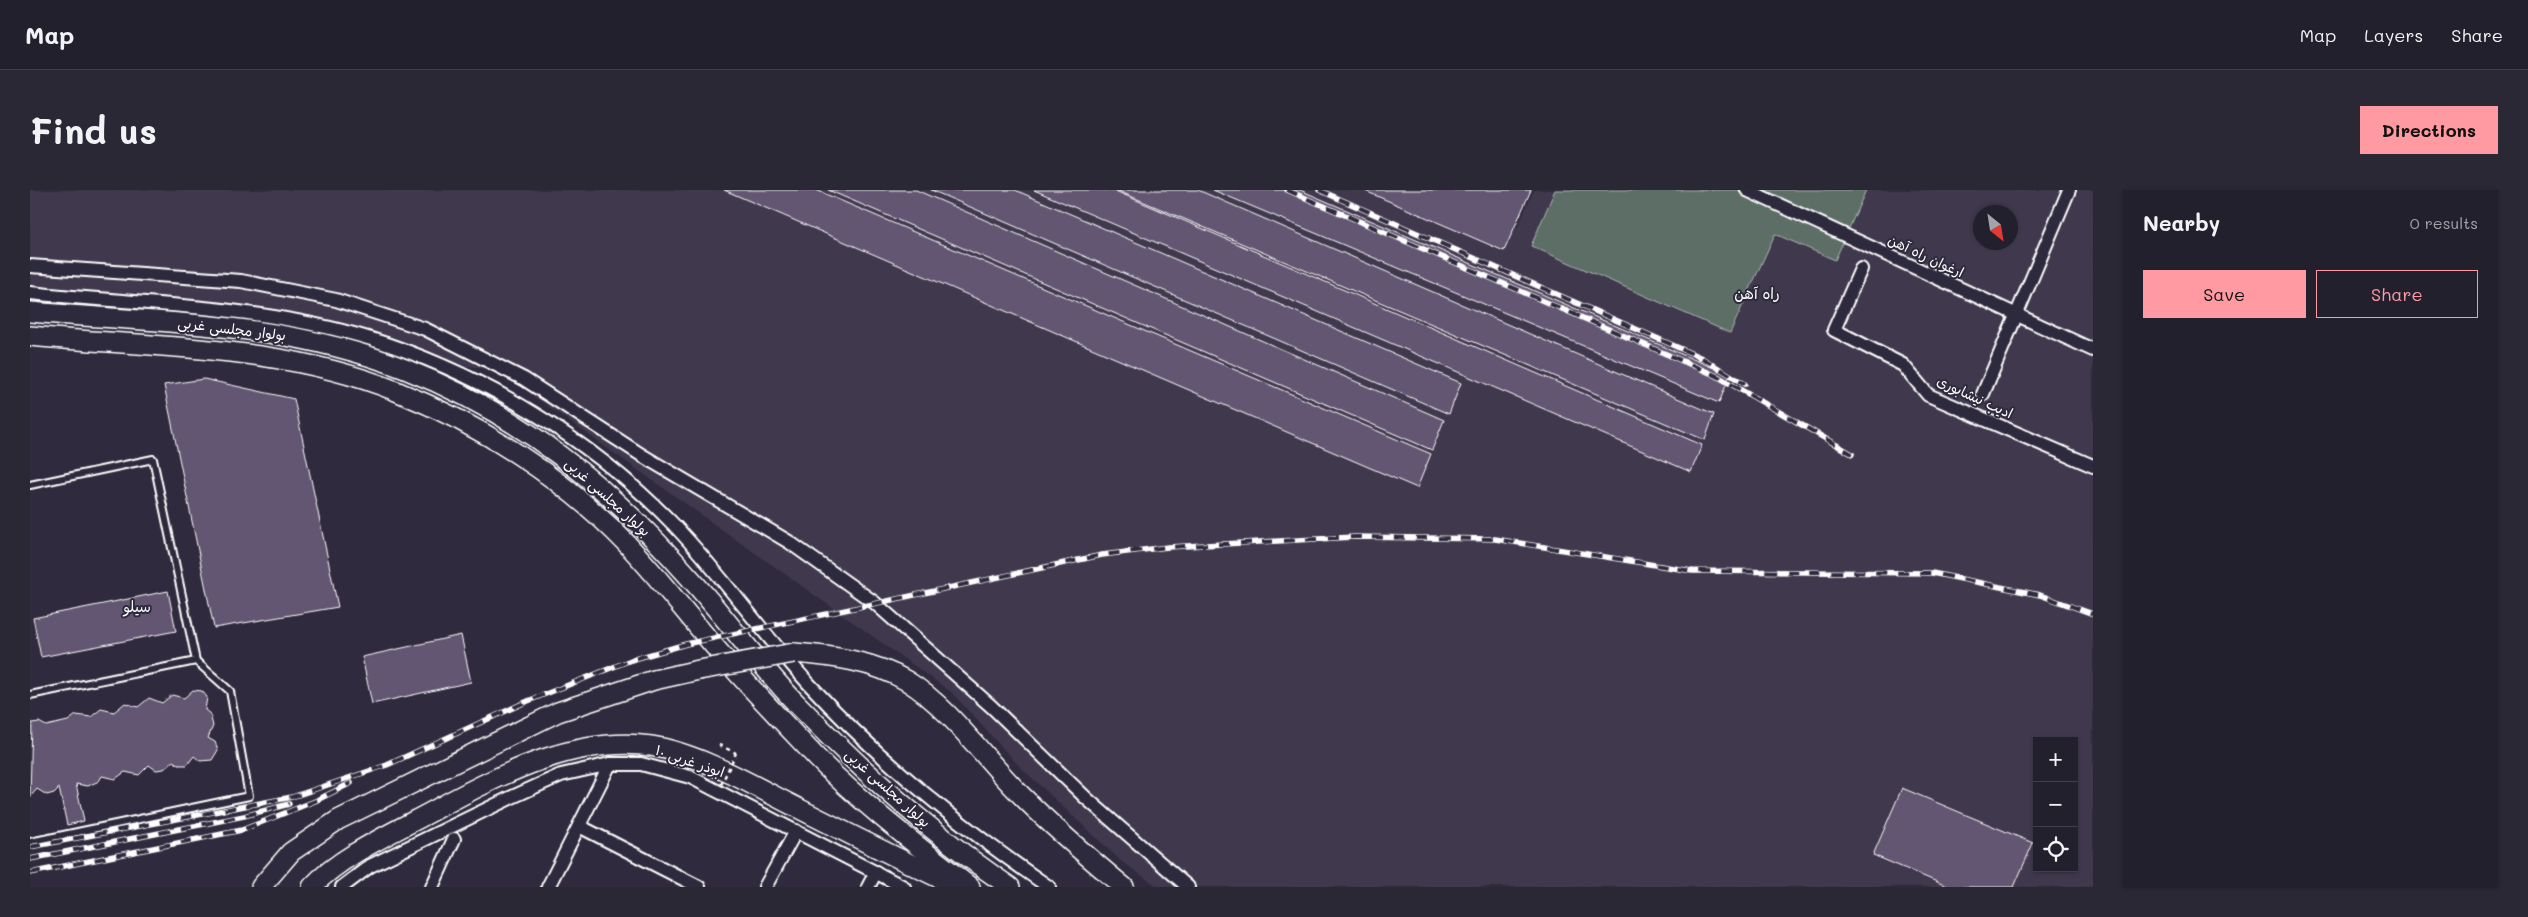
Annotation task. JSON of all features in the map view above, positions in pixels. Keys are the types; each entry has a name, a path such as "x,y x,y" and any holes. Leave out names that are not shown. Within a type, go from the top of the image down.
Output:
{"main road":[{"name":"بولوار مجلسی غربی","path":"30,312 164,321 266,331 328,344 404,368 472,398 534,434 584,472 644,529 691,578 797,704 892,796 978,865 1010,887"},
{"name":"بولوار مجلسی غربی","path":"30,336 165,345 263,356 320,368 394,390 461,420 519,456 567,490 626,543 690,614 719,652 820,761 880,815 970,887"},
{"path":"261,887 291,852 338,820 558,712 654,680 794,653 832,656 874,666 907,682 938,706 1022,796 1124,887"},
{"name":"ابوذر غربی ۱۰","path":"312,887 358,852 462,795 533,763 570,752 611,746 651,746 690,758 741,779 958,887"}],"street":[{"name":"ارغوان راه آهن","path":"1747,190 2093,350"},
{"path":"1983,394 2069,190"},
{"path":"30,266 241,281 336,300 425,329 524,379 643,456 789,542 875,603 992,707 1094,804 1188,887"},
{"name":"ادیب نیشابوری","path":"1861,269 1834,330 1904,365 1928,395 2093,466"},
{"path":"30,293 202,306 310,322 373,340 430,361 484,386 534,413 591,452 634,487 673,524 804,679 896,770 1000,853 1049,887"},
{"path":"548,887 610,764"},
{"path":"342,887 370,866 519,794 561,775 610,764 642,764 690,777 904,887"},
{"path":"580,826 699,887"},
{"path":"765,887 796,831"},
{"path":"432,887 454,838"},
{"path":"868,887 876,872"}],"lane":[{"path":"30,485 153,459 196,661 230,691 249,796 30,842"},
{"path":"30,695 196,661"}],"path":[{"path":"719,745 736,753 721,785"}],"shaded area":[{"path":"30,190 1429,190 1517,228 1534,190 2093,190 2093,887 1158,887 1122,862 1019,766 951,692 498,371 30,293"}],"green space":[{"path":"1555,190 1866,190 1835,260 1775,234 1730,333 1531,246"}],"building":[{"path":"724,190 816,190 1431,454 1417,488"},
{"path":"828,190 916,190 1444,420 1432,450"},
{"path":"931,190 1015,190 1461,383 1449,414"},
{"path":"1034,190 1113,190 1702,445 1691,472"},
{"path":"1116,190 1198,190 1714,414 1705,440"},
{"path":"1213,190 1300,190 1730,375 1719,403"},
{"path":"1363,190 1531,190 1504,251"},
{"path":"204,379 294,399 338,607 214,628 164,385"},
{"path":"168,591 176,631 41,657 33,618"},
{"path":"461,635 471,682 372,704 362,657"},
{"path":"193,690 202,691 207,697 205,710 210,714 213,726 208,738 215,742 218,750 212,760 200,761 194,756 187,765 179,765 173,761 164,769 156,770 149,765 139,775 125,772 115,779 102,776 99,781 88,786 76,784 84,821 67,825 59,788 54,793 47,795 37,789 30,797 32,723 39,722 46,726 68,721 76,715 91,717 101,709 114,712 125,703 138,707 149,698 162,703 172,695 184,698"},
{"path":"1902,788 2033,843 2014,887 1949,887 1873,855"}],"railway":[{"path":"1287,190 1717,376 1852,454"},
{"path":"1319,190 1702,358 1745,384"},
{"path":"30,847 292,797 387,765 528,701 631,660 686,644 1102,555 1168,547 1355,537 1495,539 1692,571 1932,573 2040,595 2093,614"},
{"path":"30,873 242,830 315,801 351,783"},
{"path":"30,859 244,816 289,804"}],"district":[{"name":"راه آهن","path":"1757,294"},
{"name":"سیلو","path":"137,607"}]}
